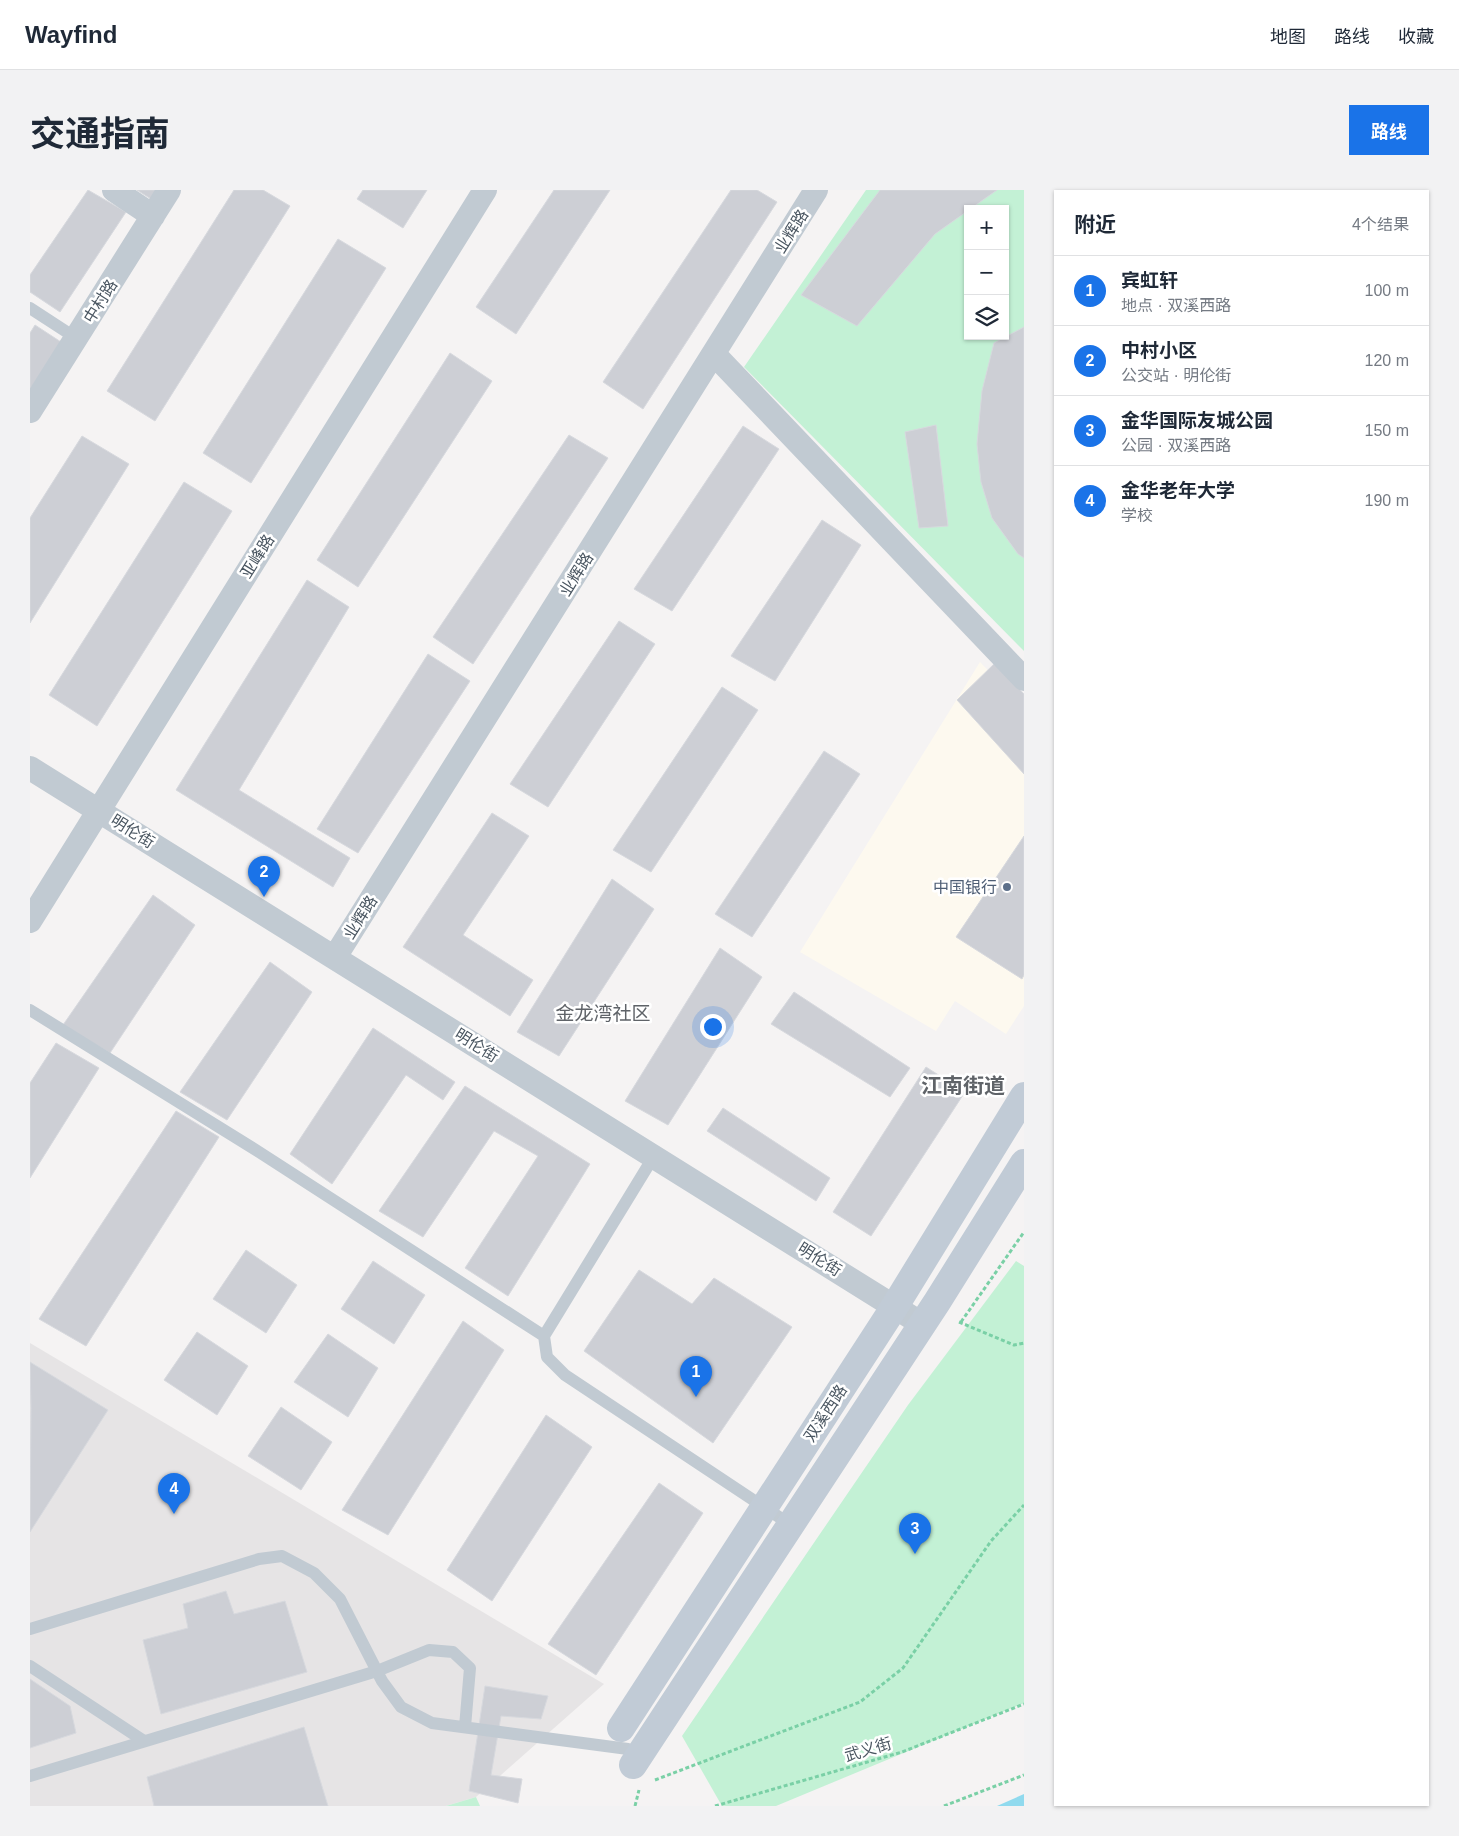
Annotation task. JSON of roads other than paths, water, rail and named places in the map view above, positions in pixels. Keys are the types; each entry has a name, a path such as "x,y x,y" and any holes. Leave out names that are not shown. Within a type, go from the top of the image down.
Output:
{"main road":[{"name":"双溪西路","path":"633,1756 764,1506 895,1306 1024,1096"},
{"name":"双溪西路","path":"633,1756 791,1525 927,1317 1024,1163"}],"street":[{"path":"114,190 153,216"},
{"name":"中村路","path":"30,411 169,190"},
{"name":"亚峰路","path":"30,921 485,190"},
{"name":"业辉路","path":"334,957 816,190"},
{"path":"714,354 1024,679"},
{"name":"明伦街","path":"30,768 895,1306 927,1317"}],"lane":[{"path":"30,308 76,338"},
{"path":"30,1010 259,1152 544,1336"},
{"path":"654,1156 544,1336 548,1357 565,1375 791,1525"},
{"path":"30,1629 259,1559 282,1556 314,1573 340,1600 377,1671 401,1707 432,1723 633,1756"},
{"path":"30,1776 377,1671 429,1650 453,1652 470,1668 465,1727"},
{"path":"30,1666 144,1742"}],"water":[{"path":"1024,1794 1024,1806 997,1806"}],"place":[{"name":"中国银行","path":"1007,887"},
{"name":"中村小区","path":"264,897"},
{"name":"宾虹轩","path":"696,1397"},
{"name":"金华老年大学","path":"174,1514"},
{"name":"金华国际友城公园","path":"915,1554"}],"district":[{"name":"金龙湾社区","path":"603,1013"},
{"name":"江南街道","path":"963,1086"}]}
